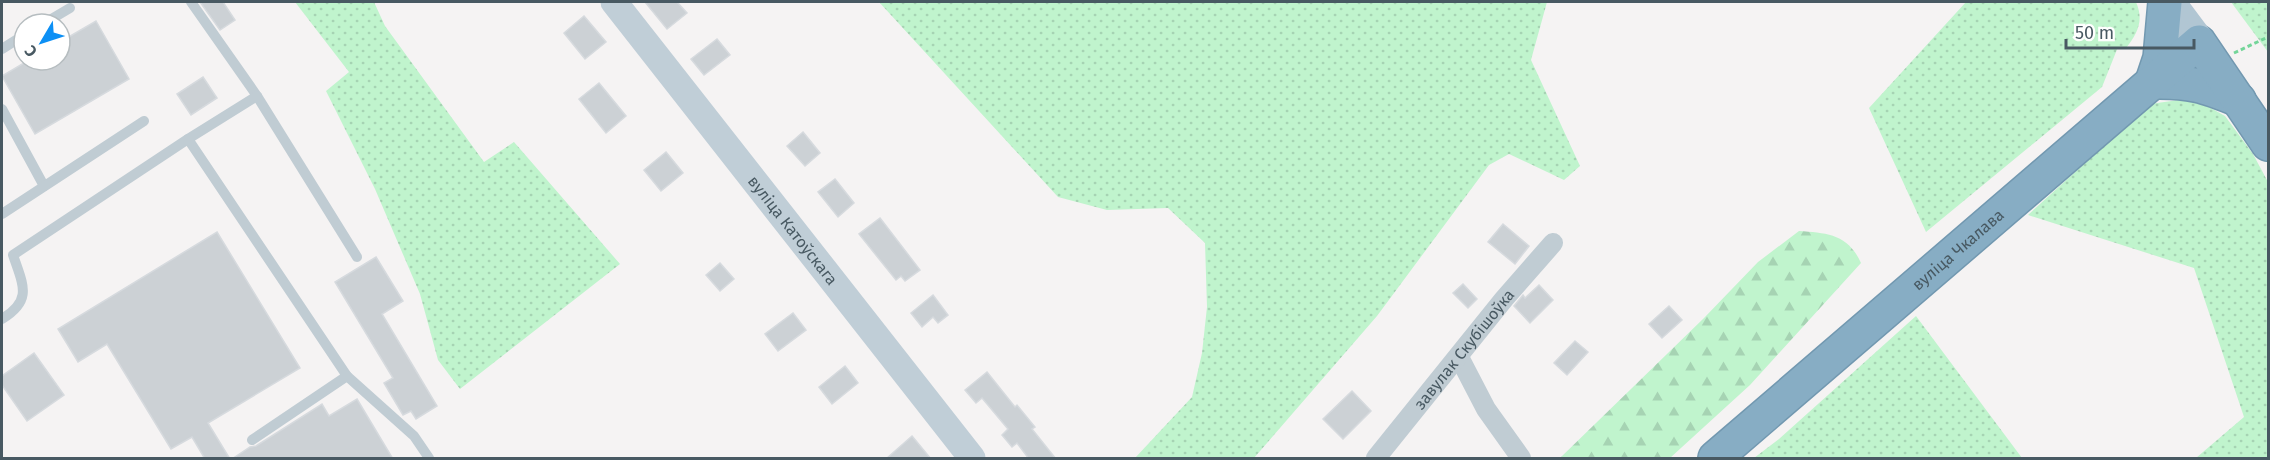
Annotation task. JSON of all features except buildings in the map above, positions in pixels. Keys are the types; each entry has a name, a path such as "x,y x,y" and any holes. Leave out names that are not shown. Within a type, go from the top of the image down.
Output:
{"highway":[{"path":"2167,2 2160,58 2152,82 2186,82 2205,86 2239,100"},
{"name":"вуліца Чкалава","path":"1715,459 2152,82 2206,52"},
{"path":"2206,52 2268,144"}],"main road":[{"name":"вуліца Катоўскага","path":"614,2 972,459"},
{"path":"2167,2 2206,52"}],"street":[{"name":"завулак Скубішоўка","path":"1376,459 1504,299 1553,243"},
{"path":"1459,357 1486,409 1521,459"}],"lane":[{"path":"191,2 257,96 357,257"},
{"path":"63,12 70,8"},
{"path":"2,319 16,310 24,289 13,255 257,96"},
{"path":"2,109 44,186"},
{"path":"2,214 144,121"},
{"path":"188,139 347,376 414,436 429,459"},
{"path":"252,440 347,376"}],"path":[{"path":"2206,52 2268,37"}],"green space":[{"path":"295,2 374,2 385,26 484,162 514,142 620,264 460,389 438,360 420,294 375,189 326,91 349,72"},
{"path":"879,2 1547,2 1531,60 1580,166 1564,180 1509,154 1489,165 1377,316 1254,458 1135,458 1192,397 1202,353 1207,307 1205,243 1168,208 1107,210 1058,197"},
{"path":"1966,2 2136,2 2140,21 2137,32 2126,48 2118,47 2102,87 1926,232 1869,108"},
{"path":"2231,2 2268,2 2268,52"},
{"path":"2193,98 2225,116 2253,154 2268,182 2268,458 2196,458 2244,417 2194,268 2028,215 2150,104"},
{"path":"1799,231 1836,237 1850,246 1861,263 1750,385 1670,458 1560,458 1704,318 1758,262"},
{"path":"1916,316 2022,458 1754,458 1779,439"}]}
